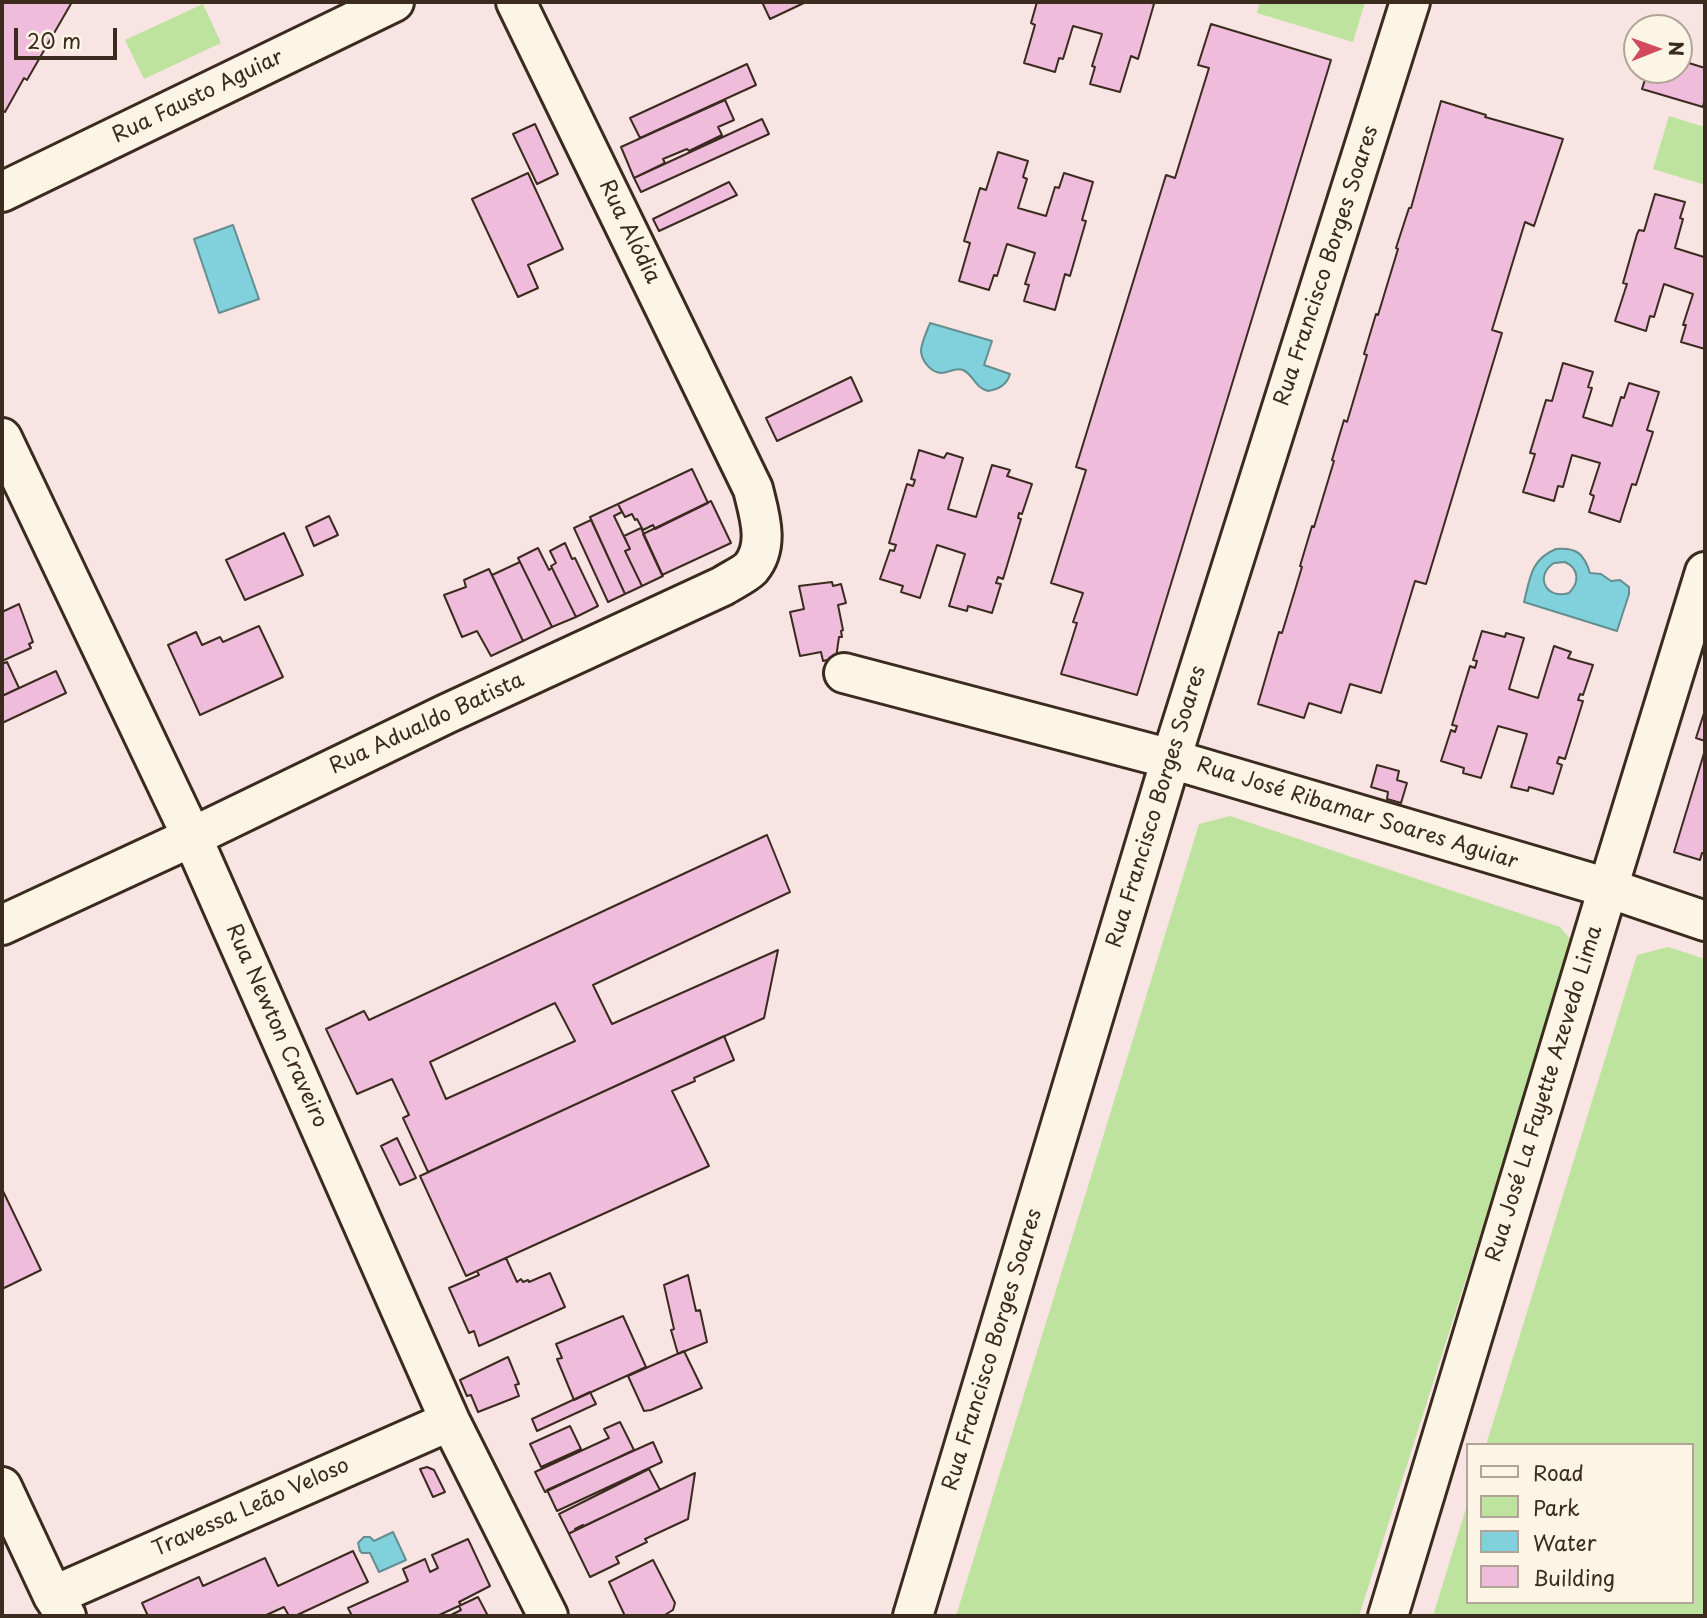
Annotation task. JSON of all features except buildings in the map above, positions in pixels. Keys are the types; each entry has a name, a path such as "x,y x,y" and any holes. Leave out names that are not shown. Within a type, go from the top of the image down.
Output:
{"street":[{"name":"Rua Fausto Aguiar","path":"2,192 394,2"},
{"name":"Rua Alódia","path":"516,2 741,463"},
{"name":"Rua Francisco Borges Soares","path":"914,1616 1171,759 1410,2"},
{"name":"Rua Newton Craveiro","path":"2,438 192,837 450,1421 548,1616"},
{"name":"Rua Adualdo Batista","path":"2,925 723,586 751,568 762,547 761,522 753,489 741,463"},
{"name":"Rua José La Fayette Azevedo Lima","path":"1388,1616 1705,572"},
{"name":"Rua José Ribamar Soares Aguiar","path":"844,673 1171,759 1608,888 1705,921"},
{"name":"Travessa Leão Veloso","path":"60,1606 450,1421"},
{"path":"2,1487 60,1606"}],"green space":[{"path":"1260,2 1365,2 1353,42 1257,13"},
{"path":"203,4 221,43 144,79 125,40"},
{"path":"1669,116 1705,127 1705,185 1653,169"},
{"path":"1230,816 1560,927 1573,942 1359,1616 956,1616 1199,824"},
{"path":"1668,947 1705,959 1705,1616 1433,1616 1466,1508 1466,1604 1693,1604 1693,1443 1487,1443 1637,955"}],"water":[{"path":"233,225 259,299 219,313 194,239"},
{"path":"930,323 992,341 984,365 1010,374 1005,384 988,391 963,370 941,373 930,368 921,350"},
{"path":"1556,549 1569,549 1579,553 1590,573 1601,574 1611,581 1620,580 1629,587 1617,631 1524,602 1533,570 1548,553","holes":["1565,562 1575,572 1576,581 1569,593 1554,593 1549,590 1544,580 1548,568 1554,563"]},
{"path":"393,1532 406,1560 379,1572 370,1553 362,1553 358,1543 364,1537 370,1537 374,1541"}]}
